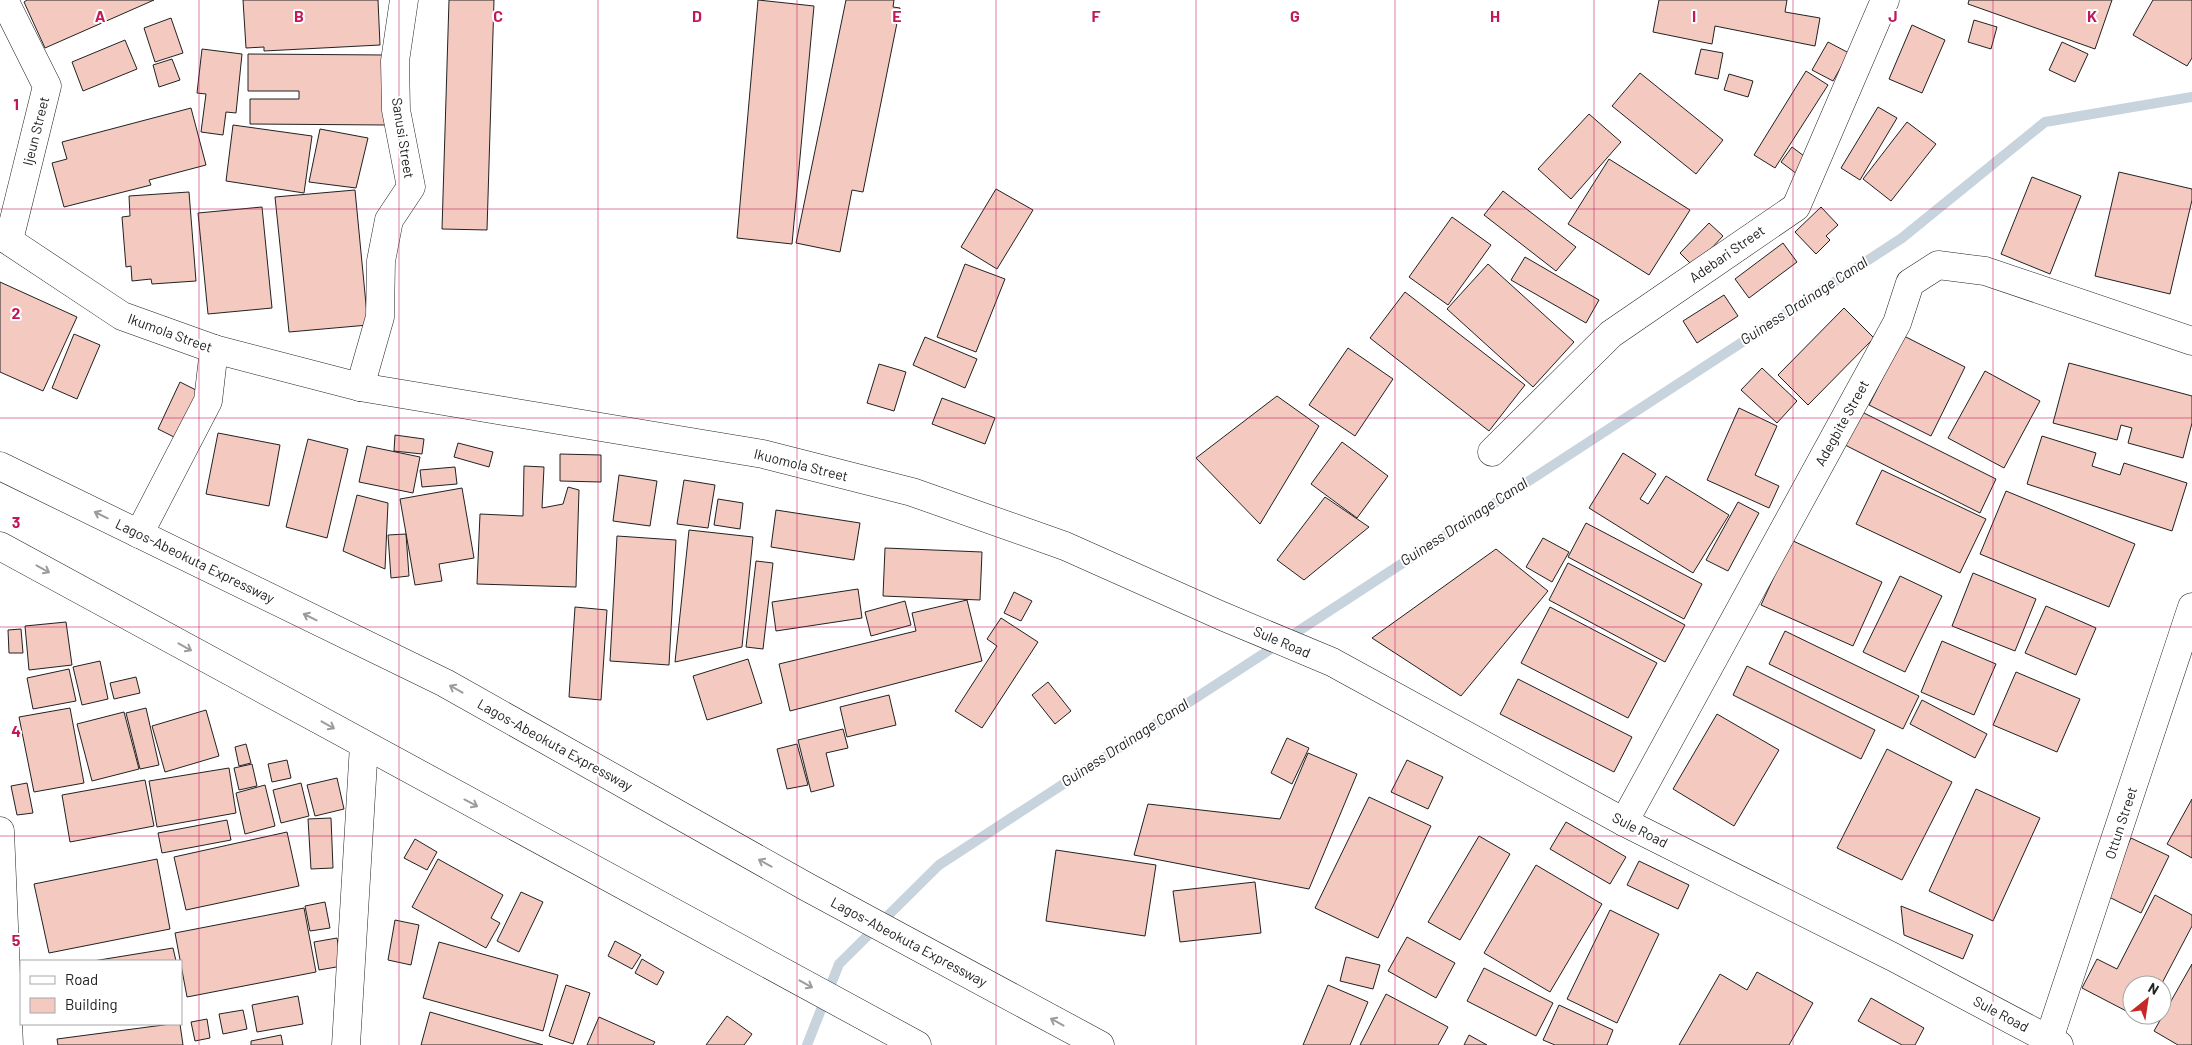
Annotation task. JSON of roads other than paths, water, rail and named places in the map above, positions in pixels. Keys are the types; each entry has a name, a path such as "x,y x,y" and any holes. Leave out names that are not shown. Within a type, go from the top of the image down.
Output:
{"main road":[{"name":"Ijeun Street","path":"4,0 47,86 4,238"},
{"name":"Sanusi Street","path":"360,387 380,318 381,261 389,220 411,187 396,110 395,61 404,0"},
{"name":"Adebari Street","path":"1492,452 1611,334 1796,207 1885,0"},
{"name":"Ikumola Street","path":"4,238 122,316 214,349 360,387"},
{"name":"Adegbite Street","path":"1624,822 1897,323 1910,283 1938,265 1985,271 2192,341"},
{"path":"139,534 208,401 214,349"},
{"name":"Ikuomola Street","path":"360,387 763,454 912,492 1065,546 1222,616"},
{"name":"Lagos-Abeokuta Expressway","path":"0,466 445,683 808,887 1100,1045"},
{"path":"0,546 917,1045"},
{"name":"Ottun Street","path":"2054,1042 2192,606"},
{"name":"Sule Road","path":"1222,616 1332,662 1624,822 1892,957 2054,1042"},
{"path":"346,1045 364,745"},
{"path":"0,831 9,1045"}],"waterway":[{"name":"Guiness Drainage Canal","path":"807,1045 839,964 939,865 1902,238 2045,122 2192,97"}]}
